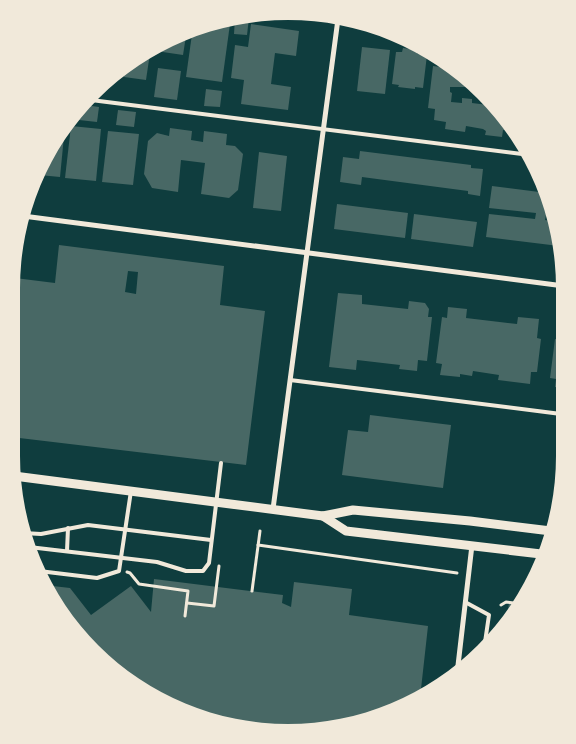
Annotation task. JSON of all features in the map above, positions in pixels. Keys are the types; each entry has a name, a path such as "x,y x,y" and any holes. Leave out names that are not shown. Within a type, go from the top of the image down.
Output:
{"street":[{"path":"273,509 337,25"},
{"path":"30,217 556,285"},
{"path":"21,477 323,516 353,510 470,520 545,530"},
{"path":"323,516 346,531 472,544 538,554"},
{"path":"458,663 472,544"}],"lane":[{"path":"96,101 520,154"},
{"path":"290,380 556,413"},
{"path":"36,548 157,562 186,571 200,572 208,566 221,463"},
{"path":"46,572 97,578 119,571 131,491"},
{"path":"31,533 41,534 88,525 211,540"},
{"path":"67,551 68,528"},
{"path":"465,602 488,615 485,637"}],"path":[{"path":"252,591 260,531"},
{"path":"258,545 457,573"},
{"path":"120,572 130,573 139,584 188,591 185,616"},
{"path":"501,605 506,602 512,603"}],"building":[{"path":"248,23 247,35 234,34 235,25"},
{"path":"251,24 299,31 296,56 275,53 271,84 291,87 288,110 241,104 244,80 231,78 235,45 248,47"},
{"path":"230,26 222,82 186,77 191,38"},
{"path":"185,40 183,55 162,52"},
{"path":"362,47 390,50 385,94 357,91"},
{"path":"403,48 408,49 427,59 423,88 398,87 399,85 392,84 396,52 402,52"},
{"path":"149,59 146,80 124,77 125,75"},
{"path":"433,66 440,67 465,87 450,87 450,92 452,93 451,102 462,103 462,98 472,99 472,103 483,104 505,130 503,130 502,137 485,135 486,131 483,129 466,126 465,132 445,129 446,122 434,120 435,109 428,108"},
{"path":"158,68 181,71 177,100 154,97"},
{"path":"206,89 222,91 220,107 204,106"},
{"path":"91,106 99,107 97,122 79,120"},
{"path":"118,110 136,112 134,127 116,125"},
{"path":"74,126 101,129 96,181 65,178 70,131"},
{"path":"170,128 192,131 191,140 203,142 204,131 227,134 226,145 235,146 243,154 238,190 229,198 201,194 205,163 181,160 178,192 152,188 144,174 148,141 157,133 169,136"},
{"path":"108,131 139,134 133,185 102,182"},
{"path":"63,142 60,177 45,176"},
{"path":"360,151 471,165 471,168 483,169 480,196 468,194 468,191 362,177 361,185 340,182 343,157 359,159"},
{"path":"259,152 287,156 281,211 253,208"},
{"path":"492,186 538,192 553,245 486,237 489,214 535,219 536,213 489,208"},
{"path":"337,204 408,213 405,238 334,229"},
{"path":"414,214 477,222 473,247 411,239"},
{"path":"59,245 224,266 220,305 265,311 246,465 20,438 21,279 55,283","holes":["128,271 138,272 136,294 125,292"]},
{"path":"338,293 362,295 362,304 408,309 409,301 425,303 429,309 428,317 432,317 427,361 418,360 417,371 399,369 400,365 357,360 356,370 329,367"},
{"path":"448,307 467,309 466,318 517,324 518,317 539,319 537,338 541,339 537,372 531,372 530,384 498,380 499,375 473,371 472,376 460,374 460,377 440,375 442,364 436,363 442,317 447,318"},
{"path":"556,339 556,379 550,378"},
{"path":"370,415 451,425 443,488 342,475 348,430 368,432"},
{"path":"154,579 283,595 282,603 291,607 294,582 352,589 349,615 428,626 421,689 391,704 374,710 323,722 288,724 253,722 219,715 185,704 154,688 125,669 98,646 75,619 54,586 70,588 91,615 131,586 151,612"}]}
